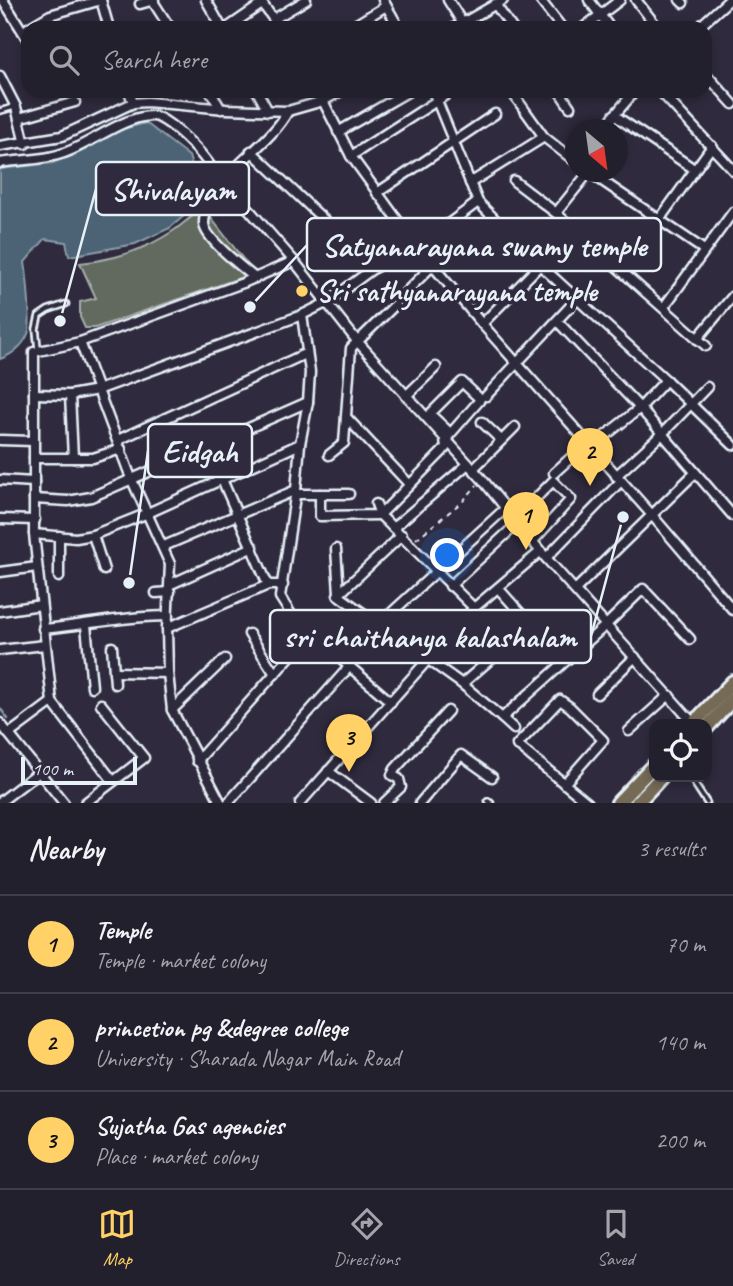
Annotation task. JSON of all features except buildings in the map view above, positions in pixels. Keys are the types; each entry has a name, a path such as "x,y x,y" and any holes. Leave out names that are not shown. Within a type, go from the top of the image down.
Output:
{"highway":[{"path":"698,719 733,682"},
{"path":"712,722 733,699"},
{"path":"618,803 649,770"},
{"path":"637,803 656,782"}],"street":[{"path":"3,0 21,23"},
{"path":"40,21 50,15 101,0 107,21"},
{"path":"140,4 153,0 166,21"},
{"path":"206,0 220,21"},
{"path":"234,21 261,2 274,19 306,0"},
{"path":"448,0 458,21"},
{"path":"483,0 495,4 507,21"},
{"path":"540,0 556,21"},
{"path":"589,0 605,21"},
{"path":"592,21 620,0"},
{"path":"636,0 652,21"},
{"path":"705,21 725,1 733,12"},
{"path":"360,21 384,3 395,21"},
{"path":"470,21 495,4"},
{"path":"0,76 16,107 25,144"},
{"path":"712,81 733,104"},
{"path":"131,98 132,103"},
{"path":"214,98 221,109"},
{"path":"261,98 268,111"},
{"path":"322,98 351,156 431,263 733,610"},
{"path":"0,146 62,136 132,103 288,111 328,98"},
{"path":"338,132 397,98"},
{"path":"436,98 478,202 540,265 690,402 733,445"},
{"path":"351,156 442,98"},
{"path":"516,98 544,137 565,154"},
{"path":"564,98 570,107"},
{"path":"611,119 629,98"},
{"path":"667,98 733,170"},
{"path":"19,118 75,102"},
{"path":"288,111 281,124 238,164 225,182 294,261 357,341 406,396 447,436"},
{"path":"377,193 495,114"},
{"path":"614,115 694,169"},
{"path":"0,163 63,154 110,129 146,117 160,118 185,138 215,172 217,185 204,220 205,227 214,241 255,278"},
{"path":"470,183 544,137"},
{"path":"659,220 712,146"},
{"path":"251,151 375,268"},
{"path":"514,181 556,213 706,346"},
{"path":"556,213 581,182"},
{"path":"604,182 704,250"},
{"path":"34,394 70,395 98,390 302,315 326,303 478,202"},
{"path":"664,307 733,212"},
{"path":"725,223 733,229"},
{"path":"404,294 431,263 469,229"},
{"path":"113,782 52,702 34,534 34,352 80,342 294,261"},
{"path":"482,324 540,265"},
{"path":"697,340 733,296"},
{"path":"486,397 578,298"},
{"path":"329,455 344,443 351,348 395,305"},
{"path":"276,585 296,492 300,444 308,401 310,372 302,315"},
{"path":"557,321 640,408 733,516"},
{"path":"80,342 131,478 170,564 171,588 167,628 172,710 221,803"},
{"path":"34,457 93,458 307,352"},
{"path":"406,396 436,367"},
{"path":"554,473 640,408 666,380"},
{"path":"320,494 320,516 380,515 445,448 447,436 480,399 462,382 430,414 447,436 471,467 507,507 518,523 536,538"},
{"path":"300,803 474,608 543,554 707,387"},
{"path":"70,395 73,458"},
{"path":"34,499 68,501 91,497 308,401"},
{"path":"346,417 409,484"},
{"path":"482,422 501,440"},
{"path":"393,528 471,467 514,427"},
{"path":"0,440 33,440"},
{"path":"34,534 76,538 93,535 300,444"},
{"path":"207,445 253,547 293,619 391,702"},
{"path":"575,590 695,473"},
{"path":"0,480 34,482"},
{"path":"536,538 571,499 553,481 521,513 543,554 689,719"},
{"path":"164,546 237,513 296,492 349,494"},
{"path":"376,504 380,515 474,608"},
{"path":"378,625 507,507"},
{"path":"0,519 34,520"},
{"path":"450,586 518,523"},
{"path":"93,535 104,570"},
{"path":"340,593 402,535"},
{"path":"59,536 59,577"},
{"path":"156,593 253,547"},
{"path":"336,549 338,595 462,684 514,729"},
{"path":"0,572 37,567"},
{"path":"167,628 276,585"},
{"path":"498,588 549,645"},
{"path":"502,718 643,589 690,639"},
{"path":"0,611 41,605"},
{"path":"43,629 86,625 134,616 168,616"},
{"path":"86,625 92,687"},
{"path":"462,684 530,625"},
{"path":"249,634 275,674"},
{"path":"197,761 310,634"},
{"path":"0,650 45,645"},
{"path":"112,647 115,684"},
{"path":"597,694 635,657"},
{"path":"172,710 225,659"},
{"path":"228,803 350,666"},
{"path":"114,671 168,673"},
{"path":"629,731 669,695"},
{"path":"564,784 603,740 560,700 517,745 564,784 588,803"},
{"path":"9,734 52,702"},
{"path":"85,803 144,758 101,704"},
{"path":"384,803 401,787 399,779 392,775 395,769 448,711"},
{"path":"2,720 9,734 64,803"},
{"path":"420,803 460,755 492,777"},
{"path":"328,771 371,803"},
{"path":"0,802 39,772"}],"lane":[{"path":"0,111 16,107"},
{"path":"38,351 36,329 39,316 66,304"},
{"path":"693,782 706,803"}],"path":[{"path":"410,544 463,500 482,479"}],"shaded area":[{"path":"204,209 254,273 95,328 85,328 80,317 80,302 96,298 80,263 117,257 140,249 162,238"}],"water":[{"path":"146,123 189,156 204,205 185,215 170,228 135,244 69,256 66,242 45,239 25,262 28,334 17,349 0,359 0,169 53,163 111,132"}],"waterway":[{"path":"0,708 8,719"}],"place":[{"name":"Sri sathyanarayana temple","path":"302,291"},
{"name":"Satyanarayana swamy temple","path":"250,307"},
{"name":"Shivalayam","path":"60,321"},
{"name":"princetion pg &degree college","path":"590,486"},
{"name":"sri chaithanya kalashalam","path":"623,517"},
{"name":"Temple","path":"526,550"},
{"name":"Eidgah","path":"129,583"},
{"name":"Sujatha Gas agencies","path":"349,772"}]}
